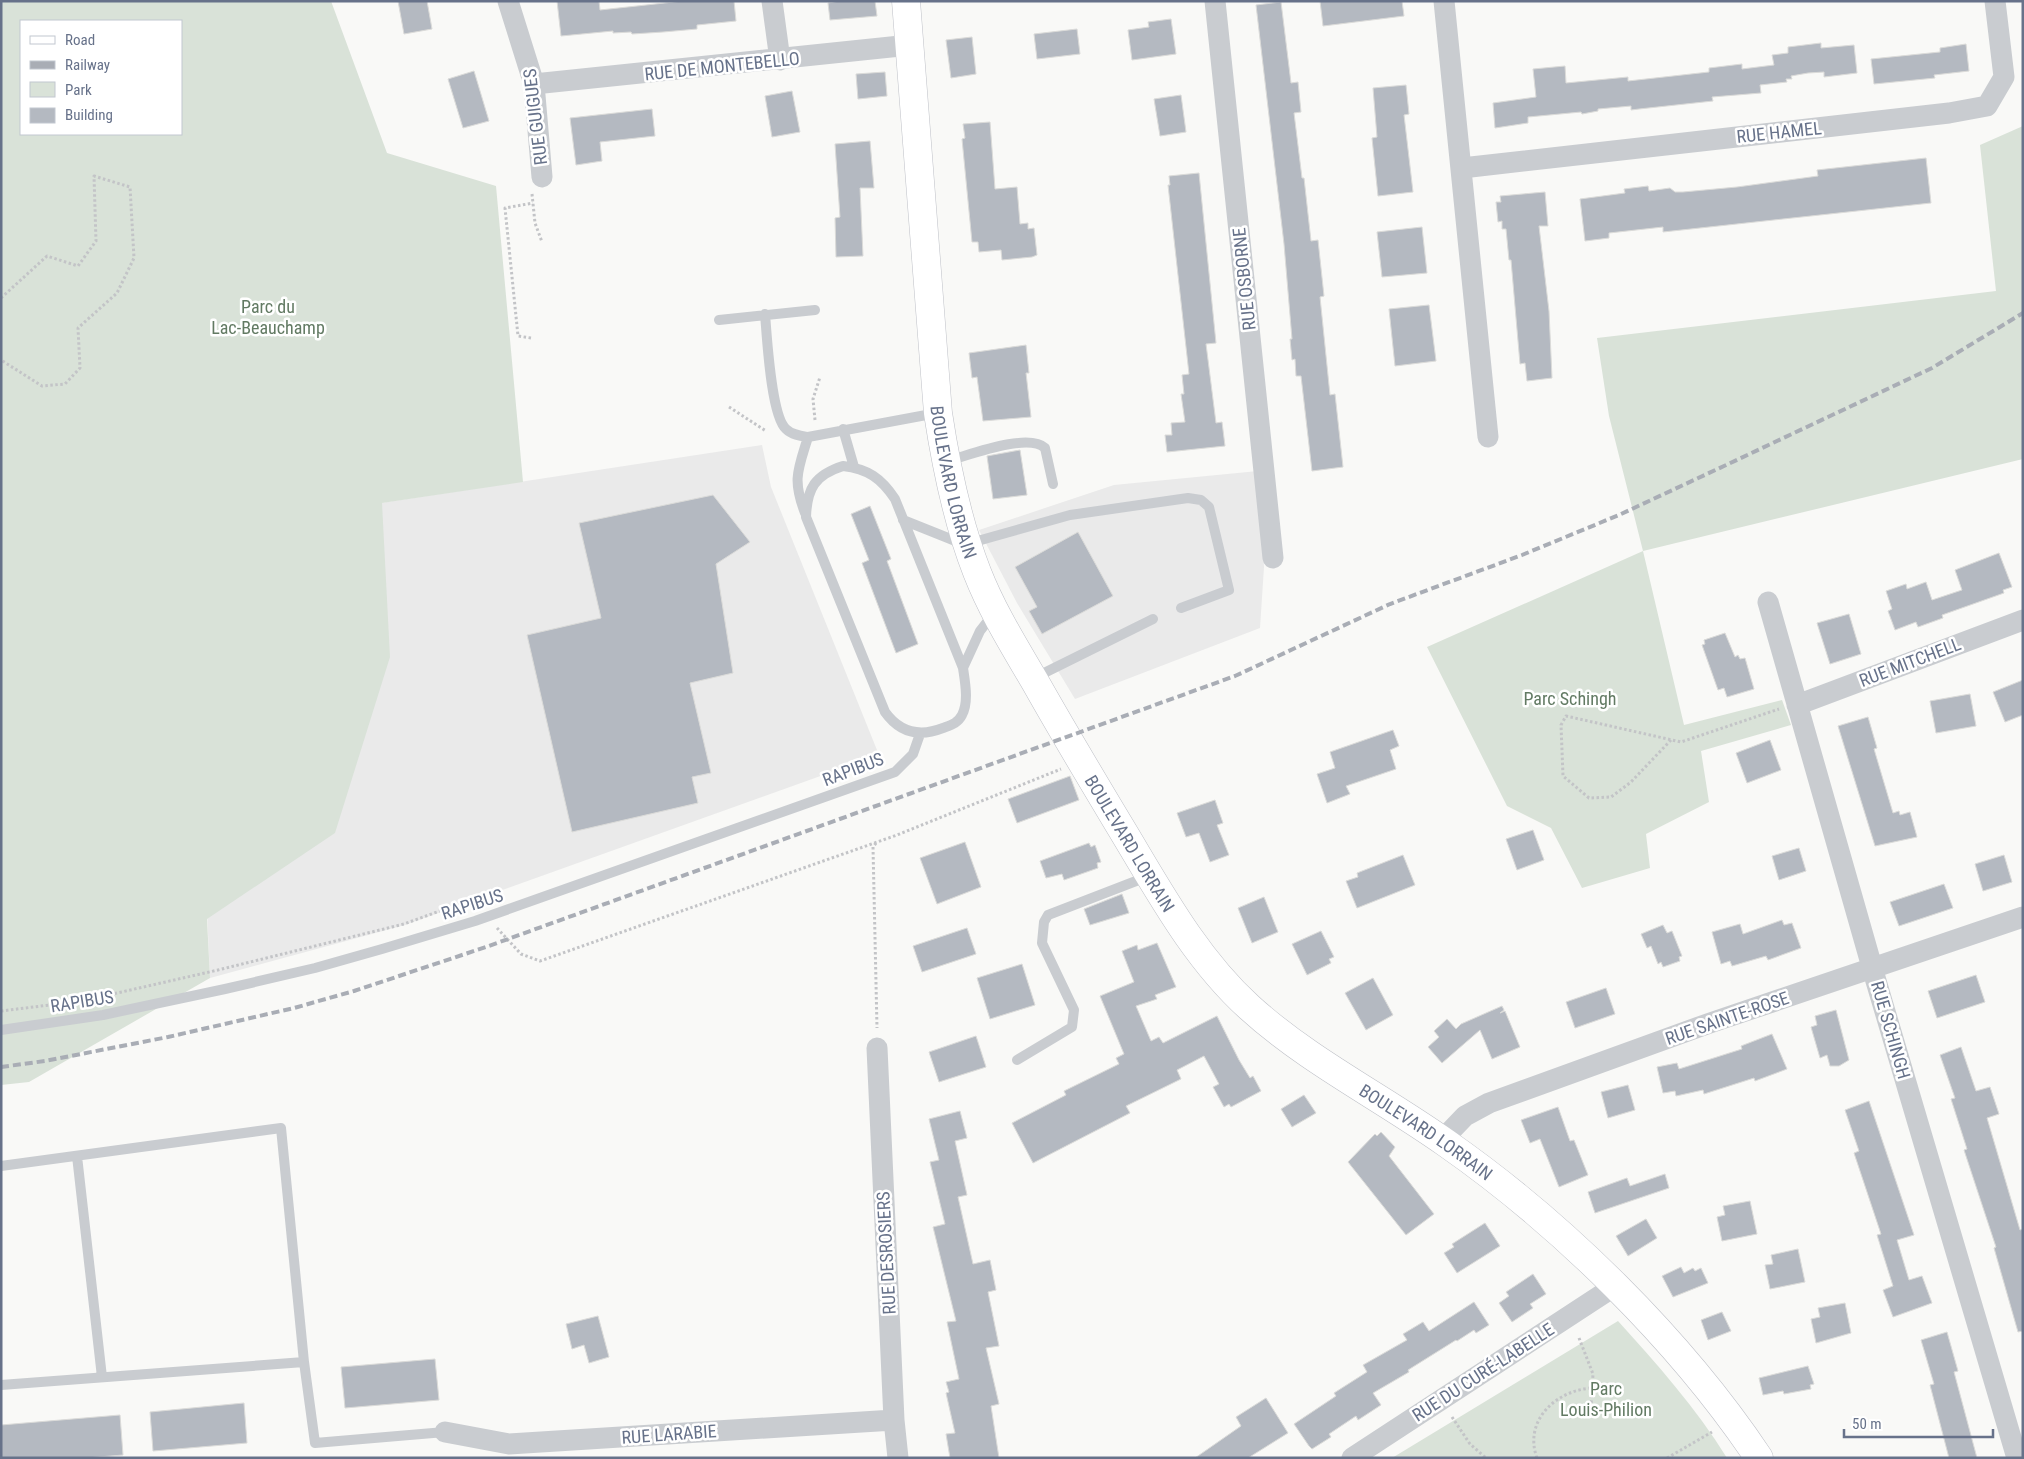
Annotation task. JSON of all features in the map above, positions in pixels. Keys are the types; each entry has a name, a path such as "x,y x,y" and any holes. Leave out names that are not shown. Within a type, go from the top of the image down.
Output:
{"main road":[{"name":"BOULEVARD LORRAIN","path":"906,1 938,413 946,462 968,546 995,612 1033,679 1150,876 1210,967 1249,1008 1295,1043 1442,1140 1524,1203 1615,1286 1681,1356 1737,1426 1759,1458"}],"street":[{"name":"RUE GUIGUES","path":"508,1 534,84 542,177"},
{"path":"772,1 780,60"},
{"name":"RUE OSBORNE","path":"1215,1 1273,558"},
{"path":"1444,1 1488,437"},
{"name":"RUE HAMEL","path":"1462,168 1949,113 1987,106 2004,78 1995,1"},
{"name":"RUE DE MONTEBELLO","path":"534,84 780,60 910,45"},
{"name":"RUE SCHINGH","path":"1768,602 2017,1458"},
{"name":"RUE MITCHELL","path":"1797,705 2023,620"},
{"name":"RUE SAINTE-ROSE","path":"1442,1140 1465,1116 1488,1103 2023,917"},
{"name":"RUE DESROSIERS","path":"877,1048 894,1420 898,1458"},
{"name":"RUE DU CURÉ-LABELLE","path":"1354,1457 1615,1286"},
{"name":"RUE LARABIE","path":"445,1432 509,1444 894,1420"}],"lane":[{"path":"719,320 815,310"},
{"path":"765,314 776,412 786,429 808,437 843,429 938,413"},
{"path":"843,429 854,467"},
{"path":"806,517 806,503 816,480 830,470 843,466 854,467 880,479 895,499 964,668 966,686 962,715 955,724 920,734 907,731 892,722 885,712 806,517 798,497 796,471 808,437"},
{"path":"946,462 990,448 1025,443 1041,445 1045,448 1053,484"},
{"path":"903,520 968,546 981,540 1070,515 1188,498 1201,500 1209,507 1229,590 1182,608"},
{"path":"964,668 980,631 995,612"},
{"path":"1033,679 1046,670 1153,619"},
{"name":"RAPIBUS","path":"1,1030 104,1015 261,981 315,968 475,921 895,772 913,754 920,734"},
{"path":"1017,1060 1072,1027 1074,1021 1074,1010 1042,943 1044,922 1048,915 1150,876"},
{"path":"1,1166 281,1128 304,1362 315,1443 445,1432"},
{"path":"77,1156 102,1377"},
{"path":"1,1385 304,1362"}],"path":[{"path":"1,298 47,256 78,266 96,241 94,176 130,187 134,258 117,293 78,328 80,368 65,384 42,386 1,360"},
{"path":"531,338 518,336 505,208 532,203"},
{"path":"815,420 813,399 820,377"},
{"path":"729,407 766,431"},
{"path":"1672,740 1631,782 1611,797 1589,798 1563,776 1561,725 1566,716 1672,740 1680,742 1797,705"},
{"path":"876,842 874,847 877,1048"},
{"path":"1579,1338 1593,1374 1590,1407"},
{"path":"1537,1458 1534,1438 1540,1415 1547,1407 1569,1392 1592,1388"},
{"path":"1452,1417 1470,1444 1486,1458"},
{"path":"1667,1458 1712,1432"}],"shaded area":[{"path":"762,445 771,487 879,755 405,925 210,978 190,532"},
{"path":"1258,471 1264,567 1260,628 1075,699 1017,603 979,530 1114,485"}],"green space":[{"name":"Parc du Lac-Beauchamp","path":"1,1 331,1 387,153 496,186 523,482 382,503 390,657 335,833 207,919 210,978 29,1082 1,1085"},
{"path":"2023,126 2023,459 1643,551 1609,416 1597,338 1996,291 1980,145"},
{"name":"Parc Schingh","path":"1643,551 1684,725 1782,700 1791,725 1701,751 1709,802 1646,834 1650,868 1582,888 1551,828 1507,806 1427,647"},
{"name":"Parc Louis-Philion","path":"1618,1321 1689,1404 1727,1458 1392,1458"}],"building":[{"path":"398,1 427,1 432,29 404,34"},
{"path":"557,1 599,1 600,10 683,1 734,1 736,21 697,25 697,29 663,32 632,34 631,32 613,33 613,31 561,36"},
{"path":"875,1 877,16 830,20 828,3"},
{"path":"1320,1 1402,1 1404,16 1323,26"},
{"path":"1281,2 1291,83 1298,82 1301,112 1294,113 1311,241 1318,240 1324,296 1320,297 1330,395 1335,394 1343,467 1312,471 1301,376 1296,376 1295,359 1292,360 1284,244 1256,5"},
{"path":"1171,19 1176,54 1132,60 1128,30 1149,27 1148,22"},
{"path":"1077,29 1080,54 1037,59 1034,34"},
{"path":"972,37 976,74 951,78 946,40"},
{"path":"1821,43 1821,48 1854,45 1857,73 1824,77 1824,72 1808,73 1791,76 1792,79 1786,79 1787,82 1760,85 1761,93 1712,97 1713,101 1631,110 1631,106 1598,109 1598,111 1582,114 1581,112 1528,117 1528,123 1495,128 1493,103 1536,97 1533,69 1565,66 1566,83 1628,77 1628,81 1709,72 1709,68 1742,64 1742,69 1774,65 1772,55 1788,53 1788,47"},
{"path":"1966,44 1969,71 1934,75 1935,78 1874,84 1871,59 1940,52 1940,48"},
{"path":"474,71 489,121 463,128 448,79"},
{"path":"885,72 887,96 858,99 856,74"},
{"path":"1406,85 1409,114 1404,115 1413,192 1378,196 1372,138 1377,137 1373,88"},
{"path":"792,91 800,132 772,137 765,96"},
{"path":"1181,95 1186,132 1160,136 1154,99"},
{"path":"652,109 655,136 600,142 602,161 576,165 570,118"},
{"path":"990,122 995,189 1017,187 1020,224 1028,223 1028,229 1034,228 1037,255 1032,257 1002,260 1001,250 979,252 978,242 972,242 962,139 965,138 963,124"},
{"path":"870,141 874,188 860,188 863,256 836,257 835,218 840,217 835,144"},
{"path":"1926,158 1931,203 1663,232 1663,227 1609,233 1609,238 1585,241 1580,199 1625,193 1624,189 1648,186 1649,191 1670,188 1675,192 1737,187 1818,176 1817,170"},
{"path":"1199,173 1216,343 1206,344 1216,423 1222,422 1225,446 1167,452 1165,435 1172,435 1171,423 1185,422 1181,394 1184,394 1182,375 1189,374 1168,185 1170,185 1169,176"},
{"path":"1545,192 1548,226 1539,226 1549,311 1552,378 1527,381 1525,363 1520,364 1511,260 1509,260 1506,229 1502,229 1502,221 1498,222 1496,202 1501,202 1500,196"},
{"path":"1422,227 1427,273 1382,277 1377,232"},
{"path":"1429,305 1436,361 1395,366 1389,309"},
{"path":"1026,345 1029,373 1026,373 1031,417 983,421 977,377 972,378 969,353"},
{"path":"1020,450 1027,495 993,499 987,456"},
{"path":"713,495 750,542 716,564 733,673 690,683 711,773 692,777 698,803 572,832 527,635 601,618 579,523"},
{"path":"870,506 891,559 887,561 918,644 896,653 862,563 869,560 851,514"},
{"path":"1078,532 1113,596 1042,634 1029,611 1037,607 1015,567"},
{"path":"1999,553 2012,587 2003,590 2004,593 1942,615 1943,618 1918,627 1916,622 1895,630 1888,611 1892,609 1886,591 1906,584 1907,589 1926,582 1932,600 1962,590 1955,570"},
{"path":"1849,614 1861,654 1830,664 1817,623"},
{"path":"1725,633 1735,657 1738,655 1740,659 1745,658 1754,689 1727,697 1724,688 1718,690 1702,645 1705,644 1704,640"},
{"path":"2023,680 2023,715 2005,722 1993,692"},
{"path":"1970,694 1976,726 1936,733 1930,701"},
{"path":"1868,717 1877,748 1874,749 1893,813 1899,811 1900,815 1910,812 1917,837 1875,846 1838,726"},
{"path":"1393,730 1399,746 1390,750 1396,769 1346,786 1350,794 1327,803 1317,774 1335,768 1330,752"},
{"path":"1770,740 1781,770 1747,783 1736,753"},
{"path":"1070,776 1079,800 1017,823 1008,799"},
{"path":"1215,800 1223,823 1217,825 1229,855 1210,862 1199,833 1186,837 1177,813"},
{"path":"1533,830 1544,860 1517,870 1506,839"},
{"path":"965,842 981,887 937,904 920,858"},
{"path":"1089,843 1091,847 1095,845 1101,862 1097,863 1098,868 1064,880 1062,874 1046,878 1040,861"},
{"path":"1799,848 1806,871 1779,880 1772,856"},
{"path":"1403,855 1415,885 1357,908 1346,881 1358,877 1357,873"},
{"path":"2004,855 2012,882 1983,891 1975,864"},
{"path":"1944,884 1953,908 1899,926 1890,902"},
{"path":"1122,894 1129,913 1090,925 1084,909"},
{"path":"1264,897 1278,932 1252,943 1238,908"},
{"path":"1782,920 1784,925 1792,923 1801,948 1768,960 1766,956 1732,966 1730,961 1721,964 1712,932 1740,924 1743,934"},
{"path":"1663,925 1667,933 1672,931 1682,956 1679,957 1680,961 1663,967 1661,962 1658,964 1651,946 1647,948 1641,934"},
{"path":"967,928 976,954 922,972 913,946"},
{"path":"1321,931 1334,957 1329,959 1331,963 1307,975 1292,944"},
{"path":"1157,943 1176,987 1155,995 1157,999 1136,1006 1151,1041 1159,1037 1163,1043 1217,1016 1239,1060 1250,1078 1253,1076 1261,1091 1231,1107 1229,1104 1224,1107 1213,1087 1219,1084 1204,1056 1177,1070 1181,1079 1126,1106 1130,1113 1033,1163 1012,1123 1066,1095 1064,1091 1119,1064 1116,1058 1124,1054 1100,996 1134,982 1122,951 1137,945 1138,950"},
{"path":"1022,964 1035,1005 990,1019 977,978"},
{"path":"1976,975 1985,1002 1937,1018 1928,991"},
{"path":"1373,978 1393,1015 1366,1030 1345,993"},
{"path":"1606,988 1615,1014 1575,1028 1566,1002"},
{"path":"1502,1006 1504,1010 1500,1013 1505,1011 1520,1047 1492,1059 1480,1030 1442,1063 1428,1047 1439,1037 1434,1031 1447,1019 1456,1029 1461,1024"},
{"path":"1836,1010 1849,1060 1839,1066 1830,1066 1827,1055 1820,1058 1811,1027 1817,1025 1815,1016"},
{"path":"1772,1034 1787,1069 1755,1081 1754,1078 1704,1094 1703,1090 1676,1096 1675,1091 1663,1093 1657,1067 1677,1063 1679,1069 1742,1049 1741,1046"},
{"path":"976,1036 986,1067 939,1082 929,1052"},
{"path":"1961,1047 1976,1091 1990,1087 1999,1114 1987,1118 2020,1230 2023,1229 2023,1331 2018,1332 1994,1248 1996,1247 1964,1150 1967,1149 1951,1099 1955,1098 1940,1055"},
{"path":"1628,1085 1635,1110 1608,1118 1601,1092"},
{"path":"1304,1095 1316,1113 1292,1127 1281,1109"},
{"path":"1869,1101 1914,1235 1897,1240 1909,1280 1922,1276 1932,1303 1893,1317 1883,1290 1893,1286 1877,1235 1881,1234 1854,1153 1859,1151 1845,1110"},
{"path":"1558,1107 1570,1141 1574,1140 1588,1175 1559,1187 1540,1139 1530,1143 1521,1120"},
{"path":"960,1111 967,1138 955,1141 967,1195 958,1197 973,1264 990,1260 996,1290 988,1292 999,1346 986,1348 999,1404 991,1406 999,1458 950,1458 946,1434 955,1433 946,1393 949,1392 946,1382 959,1379 947,1322 956,1321 933,1227 945,1224 930,1162 939,1160 929,1119"},
{"path":"1381,1132 1395,1147 1389,1156 1434,1214 1406,1235 1348,1162 1375,1134 1377,1136"},
{"path":"1665,1174 1669,1188 1595,1213 1588,1192 1627,1178 1630,1186"},
{"path":"1750,1201 1757,1234 1722,1241 1717,1217 1725,1215 1723,1206"},
{"path":"1646,1219 1657,1238 1628,1256 1616,1236"},
{"path":"1485,1223 1500,1246 1457,1273 1444,1253 1454,1247 1452,1244"},
{"path":"1798,1249 1805,1282 1770,1289 1765,1265 1773,1264 1771,1255"},
{"path":"1681,1267 1684,1273 1693,1268 1695,1271 1701,1268 1708,1283 1673,1297 1662,1276"},
{"path":"1533,1274 1546,1294 1530,1304 1533,1308 1512,1322 1499,1303 1509,1296 1506,1292"},
{"path":"1474,1302 1489,1325 1476,1333 1474,1330 1456,1340 1408,1370 1409,1372 1373,1393 1381,1405 1358,1420 1356,1416 1329,1434 1331,1437 1312,1449 1309,1446 1294,1424 1336,1396 1334,1393 1367,1372 1363,1365 1407,1340 1403,1334 1423,1322 1429,1331"},
{"path":"1845,1303 1851,1333 1816,1343 1811,1319 1820,1317 1818,1308"},
{"path":"1722,1312 1731,1331 1708,1340 1701,1320"},
{"path":"598,1316 609,1357 589,1363 584,1345 572,1349 566,1324"},
{"path":"1947,1332 1958,1371 1954,1372 1977,1458 1949,1458 1930,1385 1934,1384 1921,1340"},
{"path":"435,1359 439,1400 345,1408 341,1367"},
{"path":"1808,1366 1814,1384 1810,1385 1811,1389 1784,1394 1783,1391 1763,1395 1759,1378"},
{"path":"1266,1398 1288,1433 1248,1458 1195,1458 1241,1426 1236,1417"},
{"path":"244,1403 247,1443 153,1451 150,1412"},
{"path":"120,1415 123,1455 86,1458 1,1458 1,1425"}],"railway":[{"path":"1,1067 45,1061 168,1037 294,1008 354,991 486,947 1235,676 1390,604 1522,555 1619,515 1932,368 2023,313"}]}
